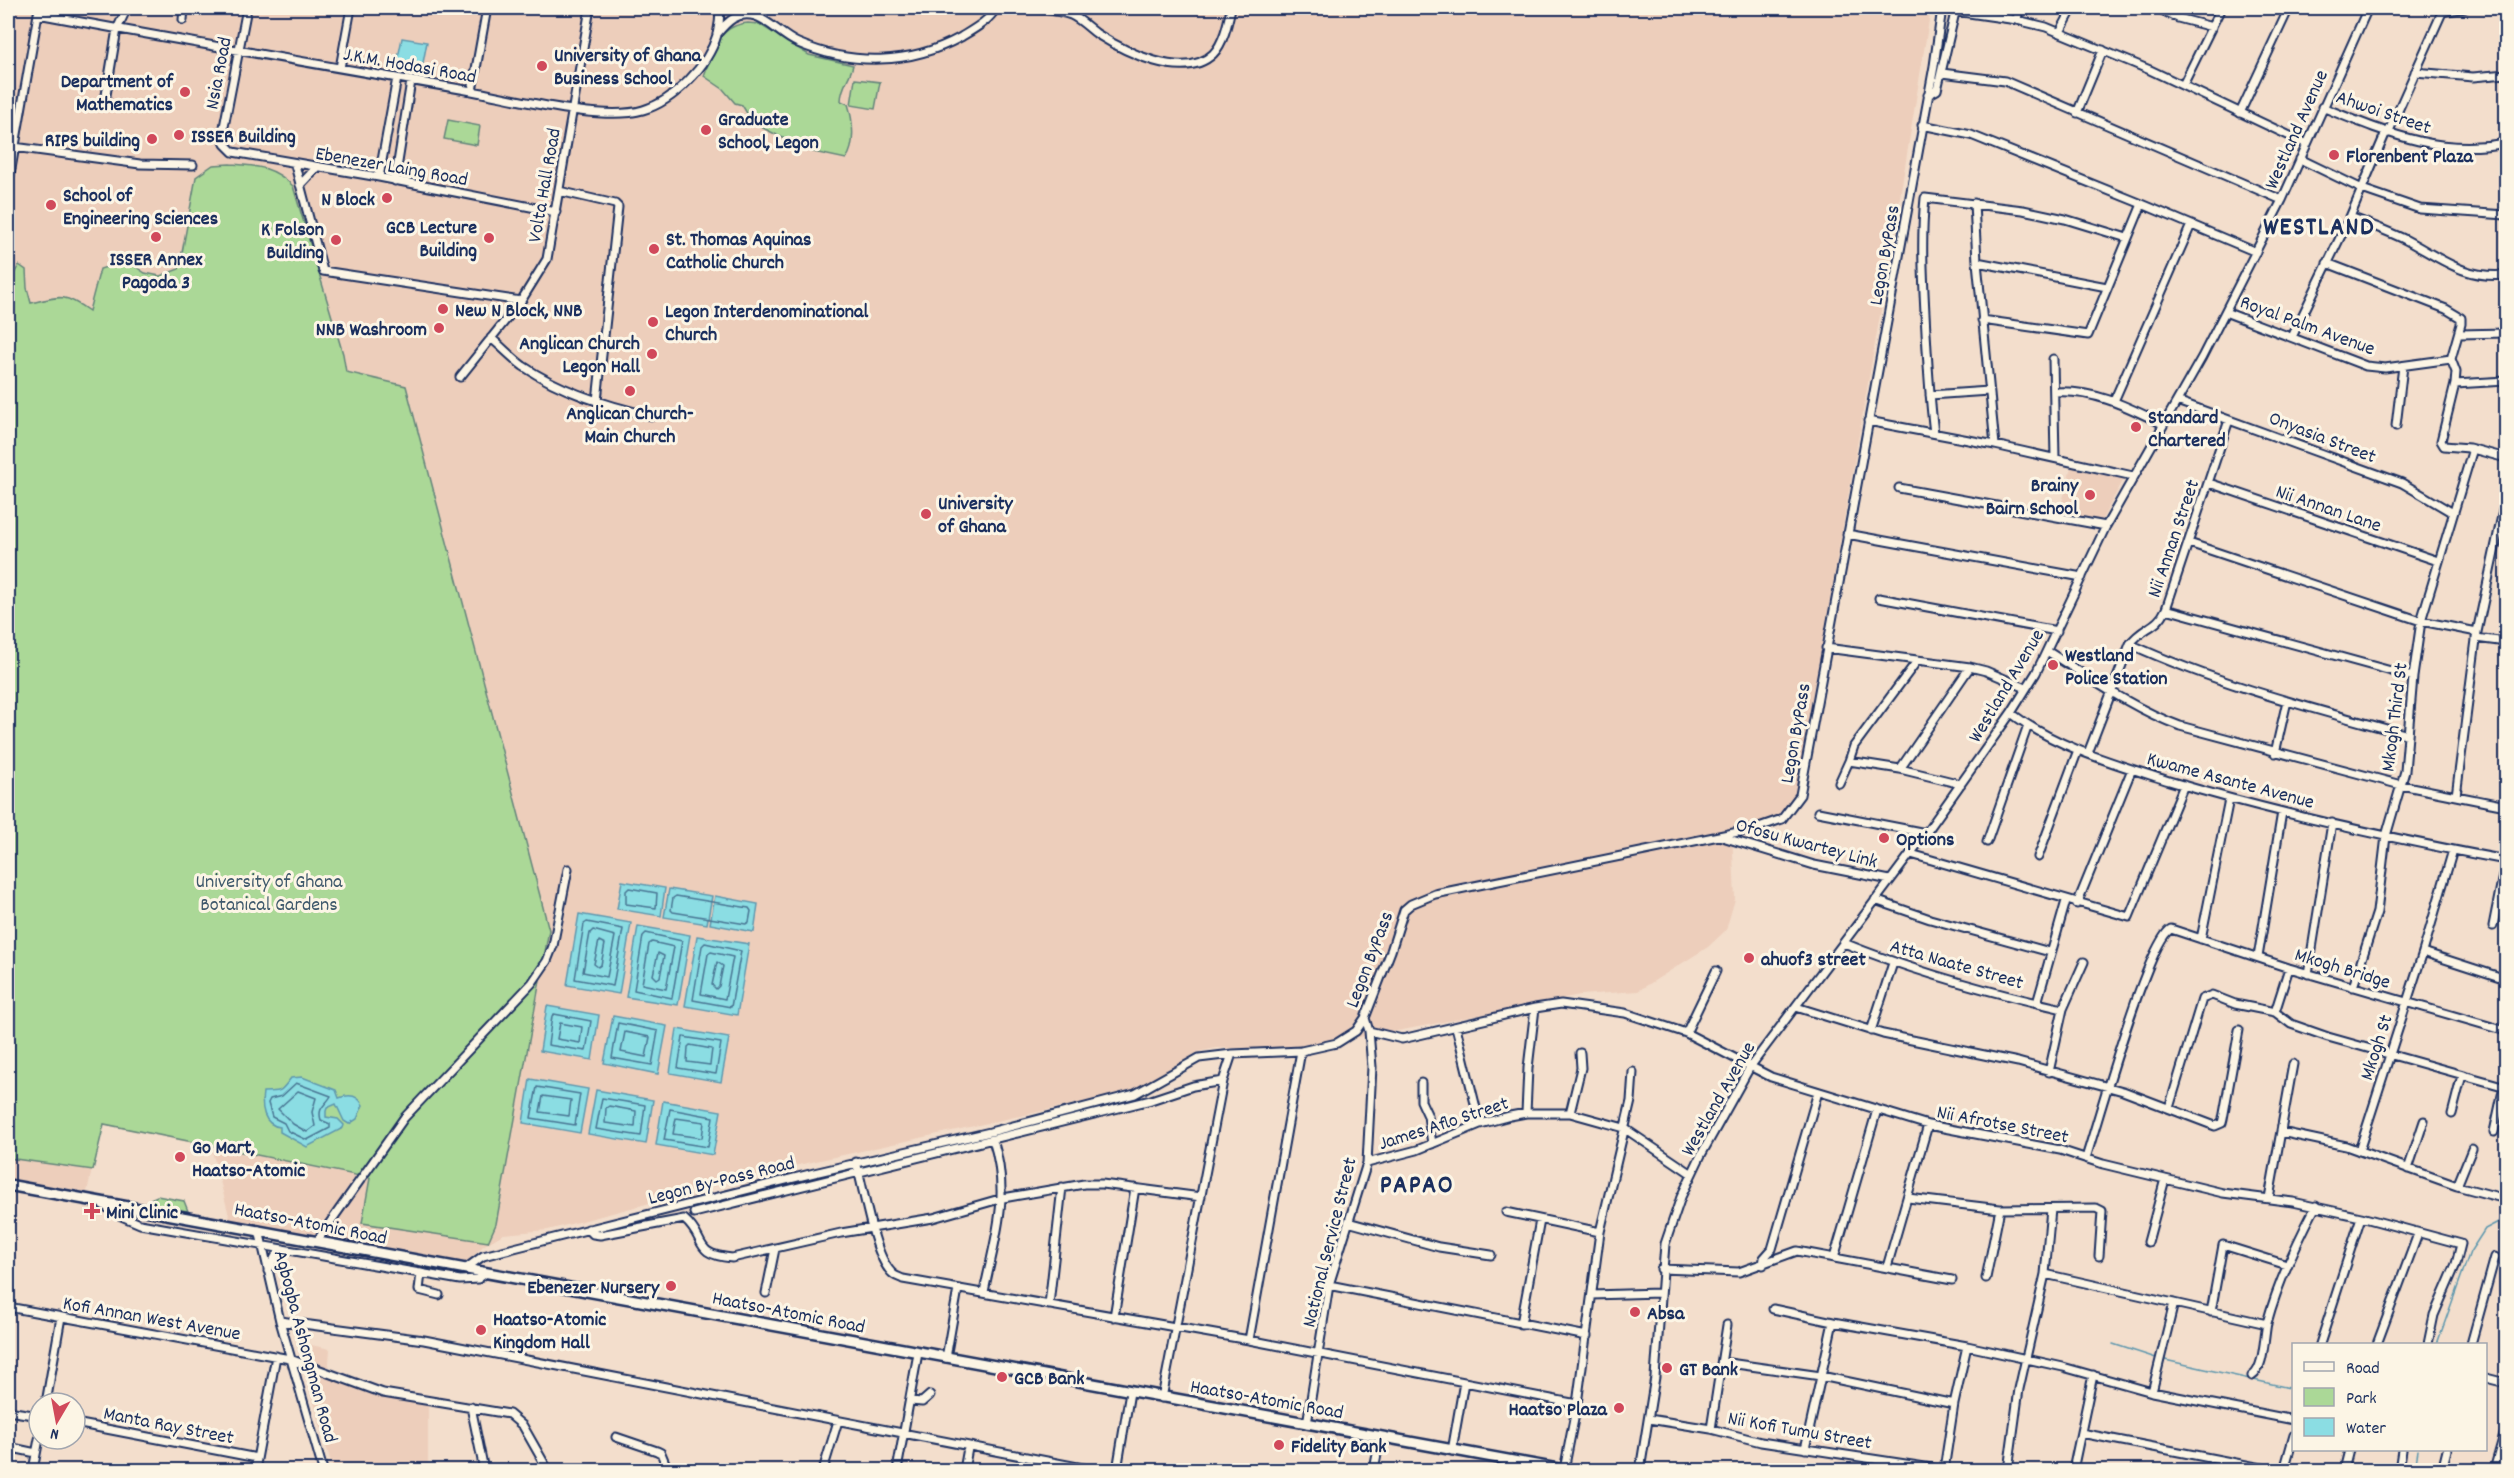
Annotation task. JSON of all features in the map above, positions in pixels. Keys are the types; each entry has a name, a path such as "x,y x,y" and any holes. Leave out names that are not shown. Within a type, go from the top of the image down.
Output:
{"main road":[{"name":"Haatso-Atomic Road","path":"8,1185 259,1229 1544,1469 1564,1470"}],"street":[{"path":"105,100 117,29 127,8"},
{"path":"183,20 184,8"},
{"name":"Nsia Road","path":"225,144 223,132 247,8"},
{"path":"340,69 351,8"},
{"path":"472,91 487,8"},
{"name":"Volta Hall Road","path":"460,377 521,301 547,259 590,8"},
{"name":"J.K.M. Hodasi Road","path":"38,11 117,29 340,69 596,113 628,113 645,110 658,104 694,73 708,54 717,35 720,8"},
{"path":"753,8 761,19"},
{"path":"717,35 728,20 735,17 755,16 796,42 822,52 843,57 886,59 934,51 976,28 996,8"},
{"path":"1035,8 1073,12 1130,52 1151,60 1187,64 1212,54 1221,42 1231,8"},
{"name":"Legon ByPass","path":"990,1132 1135,1094 1199,1058 1300,1051 1337,1043 1356,1031 1365,1018 1404,910 1411,904 1435,894 1754,828 1782,819 1800,795 1910,197 1942,8"},
{"path":"2017,20 2019,8"},
{"path":"2060,32 2073,8"},
{"path":"2158,8 2178,18 2212,27"},
{"path":"2182,85 2221,8"},
{"path":"2240,112 2289,8"},
{"name":"Westland Avenue","path":"1640,1469 1657,1357 1661,1269 1669,1230 1692,1174 1750,1067 1911,854 2026,688 2057,631 2106,526 2256,252 2282,200 2368,8"},
{"path":"2292,337 2350,216 2443,10 2465,8"},
{"path":"1928,95 1937,90 1955,9 2017,20 2060,32 2182,85 2307,144"},
{"path":"8,186 38,11"},
{"path":"2077,113 2103,50"},
{"path":"2415,72 2473,78 2506,74"},
{"path":"1942,73 1997,79 2282,200"},
{"path":"379,177 397,78"},
{"path":"395,181 411,81"},
{"name":"Ahwoi Street","path":"2322,107 2387,132 2433,145 2481,147 2506,143"},
{"path":"1922,125 1971,135 2256,252"},
{"name":"Ebenezer Laing Road","path":"225,144 233,152 295,165 379,177 556,212"},
{"path":"14,147 140,164 193,165"},
{"path":"2300,159 2362,189 2420,208 2506,215"},
{"path":"295,165 323,271 521,301"},
{"path":"300,185 316,168"},
{"path":"559,191 615,204 618,207 597,401"},
{"path":"1910,197 1974,203 2065,219 2127,238"},
{"path":"1925,198 1922,228 1934,433"},
{"path":"1974,203 1982,320 1995,445"},
{"path":"1982,320 2088,335 2142,204"},
{"path":"2350,216 2404,239 2475,275 2506,275"},
{"path":"2114,401 2190,225"},
{"path":"1977,262 2107,286"},
{"path":"2327,263 2446,309 2461,318 2459,334 2451,359 2456,372 2455,384 2442,444 2506,458"},
{"name":"Royal Palm Avenue","path":"2225,312 2352,362 2385,368 2451,359"},
{"path":"2459,334 2506,333"},
{"path":"491,338 521,365 539,375 597,401 652,416"},
{"path":"2053,359 2055,458"},
{"path":"2396,426 2403,366"},
{"path":"2455,384 2506,381"},
{"path":"1930,395 1989,391"},
{"path":"2054,392 2082,393 2114,401 2163,424"},
{"name":"Onyasia Street","path":"2176,401 2402,483 2453,513"},
{"name":"Nii Annan Street","path":"2088,753 2110,690 2130,644 2138,634 2158,623 2166,609 2229,420"},
{"path":"1868,421 1995,445 2133,476"},
{"name":"Mkogh Third St","path":"2353,987 2377,912 2386,836 2405,771 2413,677 2421,621 2470,450"},
{"name":"Nii Annan Lane","path":"2209,483 2438,561"},
{"path":"1899,488 2106,526"},
{"path":"2456,796 2477,635 2506,497"},
{"path":"1847,534 2082,577"},
{"path":"2189,543 2421,621 2506,642"},
{"path":"1879,598 2057,631"},
{"path":"2166,609 2413,677"},
{"path":"2130,644 2173,664 2287,701 2408,735"},
{"path":"1826,648 1986,670 2026,688"},
{"path":"2047,651 2110,690 2172,723 2275,753 2401,785 2506,806"},
{"path":"1839,783 1854,746 1917,661"},
{"path":"1900,769 1970,668"},
{"path":"2275,753 2287,701"},
{"name":"Kwame Asante Avenue","path":"2011,712 2028,725 2078,750 2229,799 2386,836 2506,860"},
{"path":"1987,842 2028,725"},
{"path":"2038,857 2078,750"},
{"path":"1849,761 1900,769 1961,784"},
{"path":"2077,904 2132,769"},
{"path":"1911,854 2126,918 2132,915 2184,785"},
{"path":"2201,939 2229,799"},
{"path":"1818,812 1926,833"},
{"path":"2258,957 2282,812"},
{"path":"2308,974 2332,823"},
{"name":"Ofosu Kwartey Link","path":"1715,835 1814,865 1890,880"},
{"name":"Mkogh St","path":"2359,1150 2423,952 2453,850"},
{"path":"2493,926 2506,860"},
{"path":"316,1241 404,1119 532,982 547,961 553,946 568,869"},
{"path":"1875,900 1930,919 2050,952"},
{"path":"2037,1002 2066,901"},
{"name":"Mkogh Bridge","path":"2108,1087 2146,973 2163,936 2171,929 2308,974 2506,1032"},
{"name":"Atta Naate Street","path":"1844,943 1893,963 1966,985 2063,1009"},
{"path":"2423,952 2506,979"},
{"path":"2049,1072 2063,1009 2084,962"},
{"path":"1871,1031 1893,963"},
{"path":"2275,1012 2289,968"},
{"path":"1686,1033 1716,971"},
{"path":"2169,1108 2202,999 2212,995 2235,1004 2275,1012 2291,1024 2328,1037 2505,1086 2494,1132"},
{"name":"Nii Afrotse Street","path":"1369,1030 1402,1039 1535,1008 1570,1004 1642,1018 1686,1033 1771,1077 1928,1125 2061,1150 2223,1194 2269,1198 2316,1206 2461,1244 2456,1264 2434,1315 2428,1343"},
{"path":"1796,1007 1871,1031 2018,1062 2108,1087 2215,1126 2222,1123 2239,1030"},
{"path":"1526,1113 1528,1068 1535,1008"},
{"name":"National Service Street","path":"1307,1424 1329,1285 1367,1163 1372,1066 1369,1030 1365,1018"},
{"path":"1456,1027 1480,1124"},
{"path":"1249,1340 1300,1051"},
{"path":"1570,1113 1581,1068 1580,1053"},
{"path":"1162,1398 1223,1081 1232,1054"},
{"path":"2269,1198 2293,1064"},
{"path":"1564,1470 1577,1404 1600,1232 1631,1101 1633,1072"},
{"path":"2452,1114 2462,1074"},
{"path":"694,1213 1151,1100 1193,1086 1223,1081"},
{"path":"1420,1083 1421,1101 1428,1116 1432,1144"},
{"path":"2086,1158 2108,1087"},
{"path":"1763,1265 1764,1258 1772,1249 1818,1092"},
{"path":"1834,1258 1877,1110"},
{"name":"James Aflo Street","path":"1367,1163 1391,1159 1480,1124 1526,1113 1570,1113 1624,1128 1692,1174"},
{"path":"2408,1169 2424,1121"},
{"path":"1887,1267 1928,1125"},
{"path":"2281,1131 2326,1140 2457,1186 2506,1199"},
{"name":"Legon By-Pass Road","path":"465,1269 483,1256 856,1162 990,1132"},
{"path":"984,1292 1003,1198 999,1159 993,1140"},
{"path":"2457,1186 2472,1149"},
{"path":"856,1162 872,1228 885,1264 892,1274 903,1279 1249,1340 1577,1404"},
{"path":"2148,1242 2165,1179"},
{"path":"588,1229 600,1236 680,1218 689,1223 705,1252 732,1258 841,1233 933,1218 1003,1198 1092,1183 1201,1197"},
{"path":"1049,1305 1062,1187"},
{"path":"1114,1317 1135,1188"},
{"path":"1908,1198 2000,1209 2100,1209 2099,1256"},
{"path":"99,1202 119,1215 140,1224 468,1281 478,1279 486,1273"},
{"path":"2252,1376 2258,1371 2267,1324 2287,1265 2316,1206"},
{"path":"1986,1278 2000,1209"},
{"path":"2008,1470 2019,1389 2045,1274 2051,1209"},
{"path":"1506,1212 1600,1232"},
{"path":"2320,1343 2361,1217"},
{"path":"1521,1324 1540,1220"},
{"path":"1348,1222 1439,1247 1491,1255"},
{"name":"Agbogba Ashongman Road","path":"259,1229 290,1359 323,1470"},
{"path":"2377,1343 2418,1234"},
{"path":"2211,1312 2223,1245 2287,1265"},
{"path":"268,1272 275,1257 283,1249"},
{"path":"766,1293 775,1249"},
{"path":"1772,1249 1781,1257"},
{"path":"1661,1269 1732,1273 1763,1265 1797,1251 1952,1280"},
{"path":"2471,1343 2495,1257"},
{"path":"421,1274 419,1290 439,1294"},
{"path":"2045,1274 2267,1324"},
{"path":"1329,1285 1587,1336"},
{"path":"946,1358 958,1289"},
{"path":"1592,1295 1659,1293"},
{"path":"2152,1392 2174,1303"},
{"name":"Kofi Annan West Avenue","path":"8,1307 276,1356 383,1393 509,1414 516,1419 533,1443 548,1470"},
{"path":"1773,1309 1967,1346 2093,1375 2152,1392 2292,1420"},
{"path":"48,1391 61,1317"},
{"path":"280,1321 424,1340 968,1448 1093,1470"},
{"path":"1805,1449 1833,1322"},
{"path":"1711,1429 1727,1325"},
{"path":"1945,1470 1954,1404 1967,1346"},
{"path":"897,1470 918,1353"},
{"path":"255,1470 276,1356"},
{"path":"1722,1362 1821,1376 1954,1404"},
{"path":"2073,1470 2093,1375"},
{"path":"2487,1378 2506,1383"},
{"path":"1452,1450 1464,1382"},
{"path":"1117,1470 1130,1392"},
{"path":"910,1401 922,1402 930,1395"},
{"path":"471,1407 484,1470"},
{"path":"8,1412 27,1414"},
{"name":"Nii Kofi Tumu Street","path":"1649,1419 1711,1429 1761,1442 1945,1470"},
{"path":"823,1470 838,1421"},
{"name":"Manta Ray Street","path":"87,1425 257,1458"},
{"path":"2494,1470 2506,1428"},
{"path":"2081,1433 2272,1470"},
{"path":"616,1437 657,1451 662,1456 668,1470"},
{"path":"1374,1470 1380,1438"},
{"path":"2284,1470 2292,1442"},
{"path":"8,1447 36,1452 33,1470"},
{"path":"964,1470 968,1448"},
{"path":"2344,1470 2349,1451"},
{"path":"2399,1470 2402,1451"},
{"path":"2442,1470 2447,1451"},
{"path":"1888,1470 1889,1462"}],"shaded area":[{"name":"University of Ghana","path":"8,8 1931,8 1889,264 1795,799 1779,816 1732,830 1735,899 1726,930 1708,947 1638,991 1580,995 1403,1030 1285,1049 1216,1048 1198,1052 1133,1091 771,1171 548,1230 503,1234 483,1246 465,1265 230,1219 211,1147 102,1124 87,1192 8,1178"},
{"name":"Brainy Bairn School","path":"2071,467 2124,479 2101,521 2060,511"},
{"path":"297,1342 330,1349 328,1376 378,1397 428,1404 428,1470 333,1470"}],"green space":[{"path":"759,24 809,55 853,65 841,96 841,101 848,104 852,125 851,147 846,159 809,151 763,128 751,120 742,105 735,103 723,89 704,76 714,49 723,34 738,25"},
{"path":"855,79 880,82 875,109 851,105"},
{"path":"448,120 480,126 477,145 444,139"},
{"name":"University of Ghana Botanical Gardens","path":"230,164 264,168 279,174 293,186 343,354 346,372 406,386 549,930 496,1224 488,1242 362,1223 370,1178 104,1124 93,1170 8,1158 8,285 19,265 26,270 31,303 61,298 73,301 89,311 100,269 113,265 133,265 145,273 160,276 179,269 196,177 213,165"},
{"path":"157,1196 184,1201 188,1211 151,1206 148,1200"}],"water":[{"path":"402,38 427,42 422,68 397,63"},
{"path":"622,881 665,888 661,916 617,909"},
{"path":"669,889 712,896 707,924 664,917"},
{"path":"715,896 758,904 754,932 710,924"},
{"path":"579,914 631,923 619,994 567,985"},
{"path":"638,926 690,935 678,1005 626,997"},
{"path":"697,936 749,944 737,1015 685,1006"},
{"path":"547,1006 599,1015 592,1060 540,1051"},
{"path":"613,1016 667,1026 658,1074 604,1063"},
{"path":"677,1029 729,1038 721,1082 670,1073"},
{"path":"302,1077 336,1090 339,1098 356,1097 363,1105 357,1119 349,1124 344,1121 336,1104 327,1108 326,1117 338,1119 344,1125 343,1128 307,1147 280,1132 280,1127 270,1123 264,1114 262,1104 263,1092 279,1091 291,1078"},
{"path":"530,1079 588,1089 580,1133 523,1123"},
{"path":"596,1090 653,1100 646,1144 588,1134"},
{"path":"663,1101 721,1111 713,1155 656,1145"}],"waterway":[{"path":"2437,1343 2470,1252 2485,1229 2506,1218"},
{"path":"2113,1344 2156,1358"},
{"path":"2165,1360 2292,1389"},
{"path":"2415,1470 2418,1451"}],"place":[{"name":"University of Ghana Business School","path":"542,66"},
{"name":"Department of Mathematics","path":"185,92"},
{"name":"Graduate School, Legon","path":"706,130"},
{"name":"ISSER Building","path":"179,135"},
{"name":"RIPS building","path":"152,139"},
{"name":"Florenbent Plaza","path":"2334,155"},
{"name":"N Block","path":"387,198"},
{"name":"School of Engineering Sciences","path":"51,205"},
{"name":"ISSER Annex Pagoda 3","path":"156,237"},
{"name":"GCB Lecture Building","path":"489,238"},
{"name":"K Folson Building","path":"336,240"},
{"name":"St. Thomas Aquinas Catholic Church","path":"654,249"},
{"name":"New N Block, NNB","path":"443,309"},
{"name":"Legon Interdenominational Church","path":"653,322"},
{"name":"NNB Washroom","path":"439,328"},
{"name":"Anglican Church Legon Hall","path":"652,354"},
{"name":"Anglican Church- Main Church","path":"630,391"},
{"name":"Standard Chartered","path":"2136,427"},
{"name":"Brainy Bairn School","path":"2090,495"},
{"name":"University of Ghana","path":"926,514"},
{"name":"Westland Police Station","path":"2053,665"},
{"name":"Options","path":"1884,838"},
{"name":"ahuof3 street","path":"1749,958"},
{"name":"Go Mart, Haatso-Atomic","path":"180,1157"},
{"name":"Mini Clinic","path":"92,1211"},
{"name":"Ebenezer Nursery","path":"671,1286"},
{"name":"Absa","path":"1635,1312"},
{"name":"Haatso-Atomic Kingdom Hall","path":"481,1330"},
{"name":"GT Bank","path":"1667,1368"},
{"name":"GCB Bank","path":"1002,1377"},
{"name":"Haatso Plaza","path":"1619,1408"},
{"name":"Fidelity Bank","path":"1279,1445"}],"district":[{"name":"WESTLAND","path":"2319,225"},
{"name":"PAPAO","path":"1417,1183"}]}
